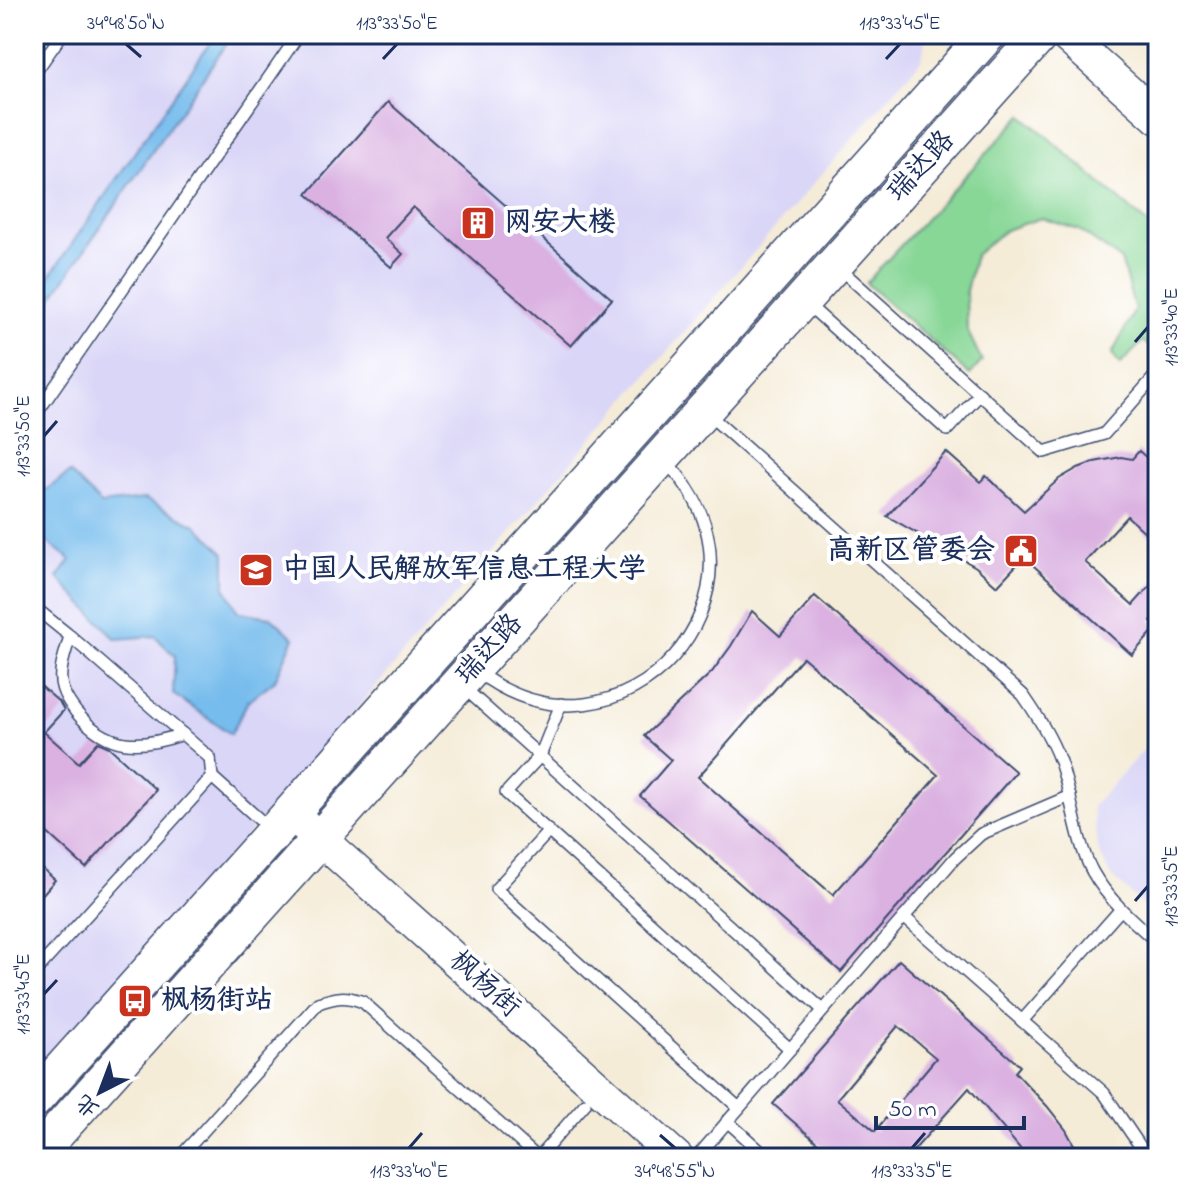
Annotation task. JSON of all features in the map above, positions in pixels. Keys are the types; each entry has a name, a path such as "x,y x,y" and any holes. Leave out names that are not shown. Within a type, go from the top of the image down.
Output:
{"main road":[{"name":"瑞达路","path":"34,1100 988,34"},
{"name":"瑞达路","path":"43,1155 313,847 1041,34"}],"street":[{"path":"1064,34 1158,118"},
{"name":"枫杨街","path":"280,825 313,847 677,1158"},
{"name":"枫杨街","path":"313,847 645,1158"}],"lane":[{"path":"34,74 62,34"},
{"path":"34,417 299,34"},
{"path":"835,264 1044,452 1104,434 1158,373"},
{"path":"803,300 947,430 980,394"},
{"path":"704,411 1023,695 1041,719 1059,759 1091,869 1109,896 1158,943"},
{"path":"468,673 543,703 588,703 632,690 650,679 680,650 701,613 707,592 709,551 699,509 689,489 661,457"},
{"path":"34,607 210,758 212,777 34,973"},
{"path":"70,636 60,674 62,690 84,721 99,734 117,742 138,745 183,734"},
{"path":"468,673 540,756 823,1010"},
{"path":"561,704 540,756 506,793 790,1049"},
{"path":"212,777 280,825"},
{"path":"696,1158 955,858 981,834 1070,796"},
{"path":"549,831 496,889 739,1108"},
{"path":"1022,1021 1121,909"},
{"path":"904,917 1104,1093 1148,1158"},
{"path":"179,1158 318,1003 332,998 349,997 363,1002 538,1158 585,1104"},
{"path":"727,1121 768,1158"}],"shaded area":[{"name":"中国人民解放军信息工程大学","path":"34,34 928,34 921,60 34,1080"},
{"path":"1158,734 1158,919 1110,875 1098,849 1092,807"}],"green space":[{"path":"1022,115 1158,233 1156,352 1143,341 1120,365 1112,354 1135,310 1121,260 1079,230 1041,218 1005,230 975,255 966,291 967,330 982,361 970,375 866,283"}],"water":[{"path":"216,34 233,34 34,324 34,299"},
{"path":"70,473 101,504 145,499 196,525 225,553 225,587 238,612 271,617 294,638 275,680 248,701 231,734 173,694 175,656 155,636 116,639 58,578 71,560 35,533 34,498"}],"building":[{"name":"网安大楼","path":"388,102 612,299 571,346 413,207 385,238 403,254 391,267 307,194"},
{"name":"高新区管委会","path":"1139,451 1157,467 1147,478 1158,489 1158,544 1127,516 1085,562 1133,605 1158,577 1158,613 1151,621 1157,627 1132,655 1024,557 997,586 976,567 887,516 946,452 980,482 986,476 1024,511 1059,479 1078,468 1121,457 1132,459"},
{"path":"815,596 1016,772 841,972 640,796 671,760 644,736 712,672 752,611 780,636","holes":["803,657 938,775 833,895 698,777"]},
{"path":"34,680 64,710 44,732 79,763 98,742 109,747 156,790 86,868 43,829 34,840"},
{"path":"34,861 55,880 34,904"},
{"path":"899,960 1020,1066 1015,1072 1066,1130 1081,1158 1028,1158 969,1088 907,1158 835,1158 773,1104","holes":["898,1026 936,1058 875,1131 837,1099"]}],"place":[{"name":"网安大楼","path":"478,223"},
{"name":"高新区管委会","path":"1021,551"},
{"name":"中国人民解放军信息工程大学","path":"256,570"},
{"name":"枫杨街站","path":"135,1001"}]}
